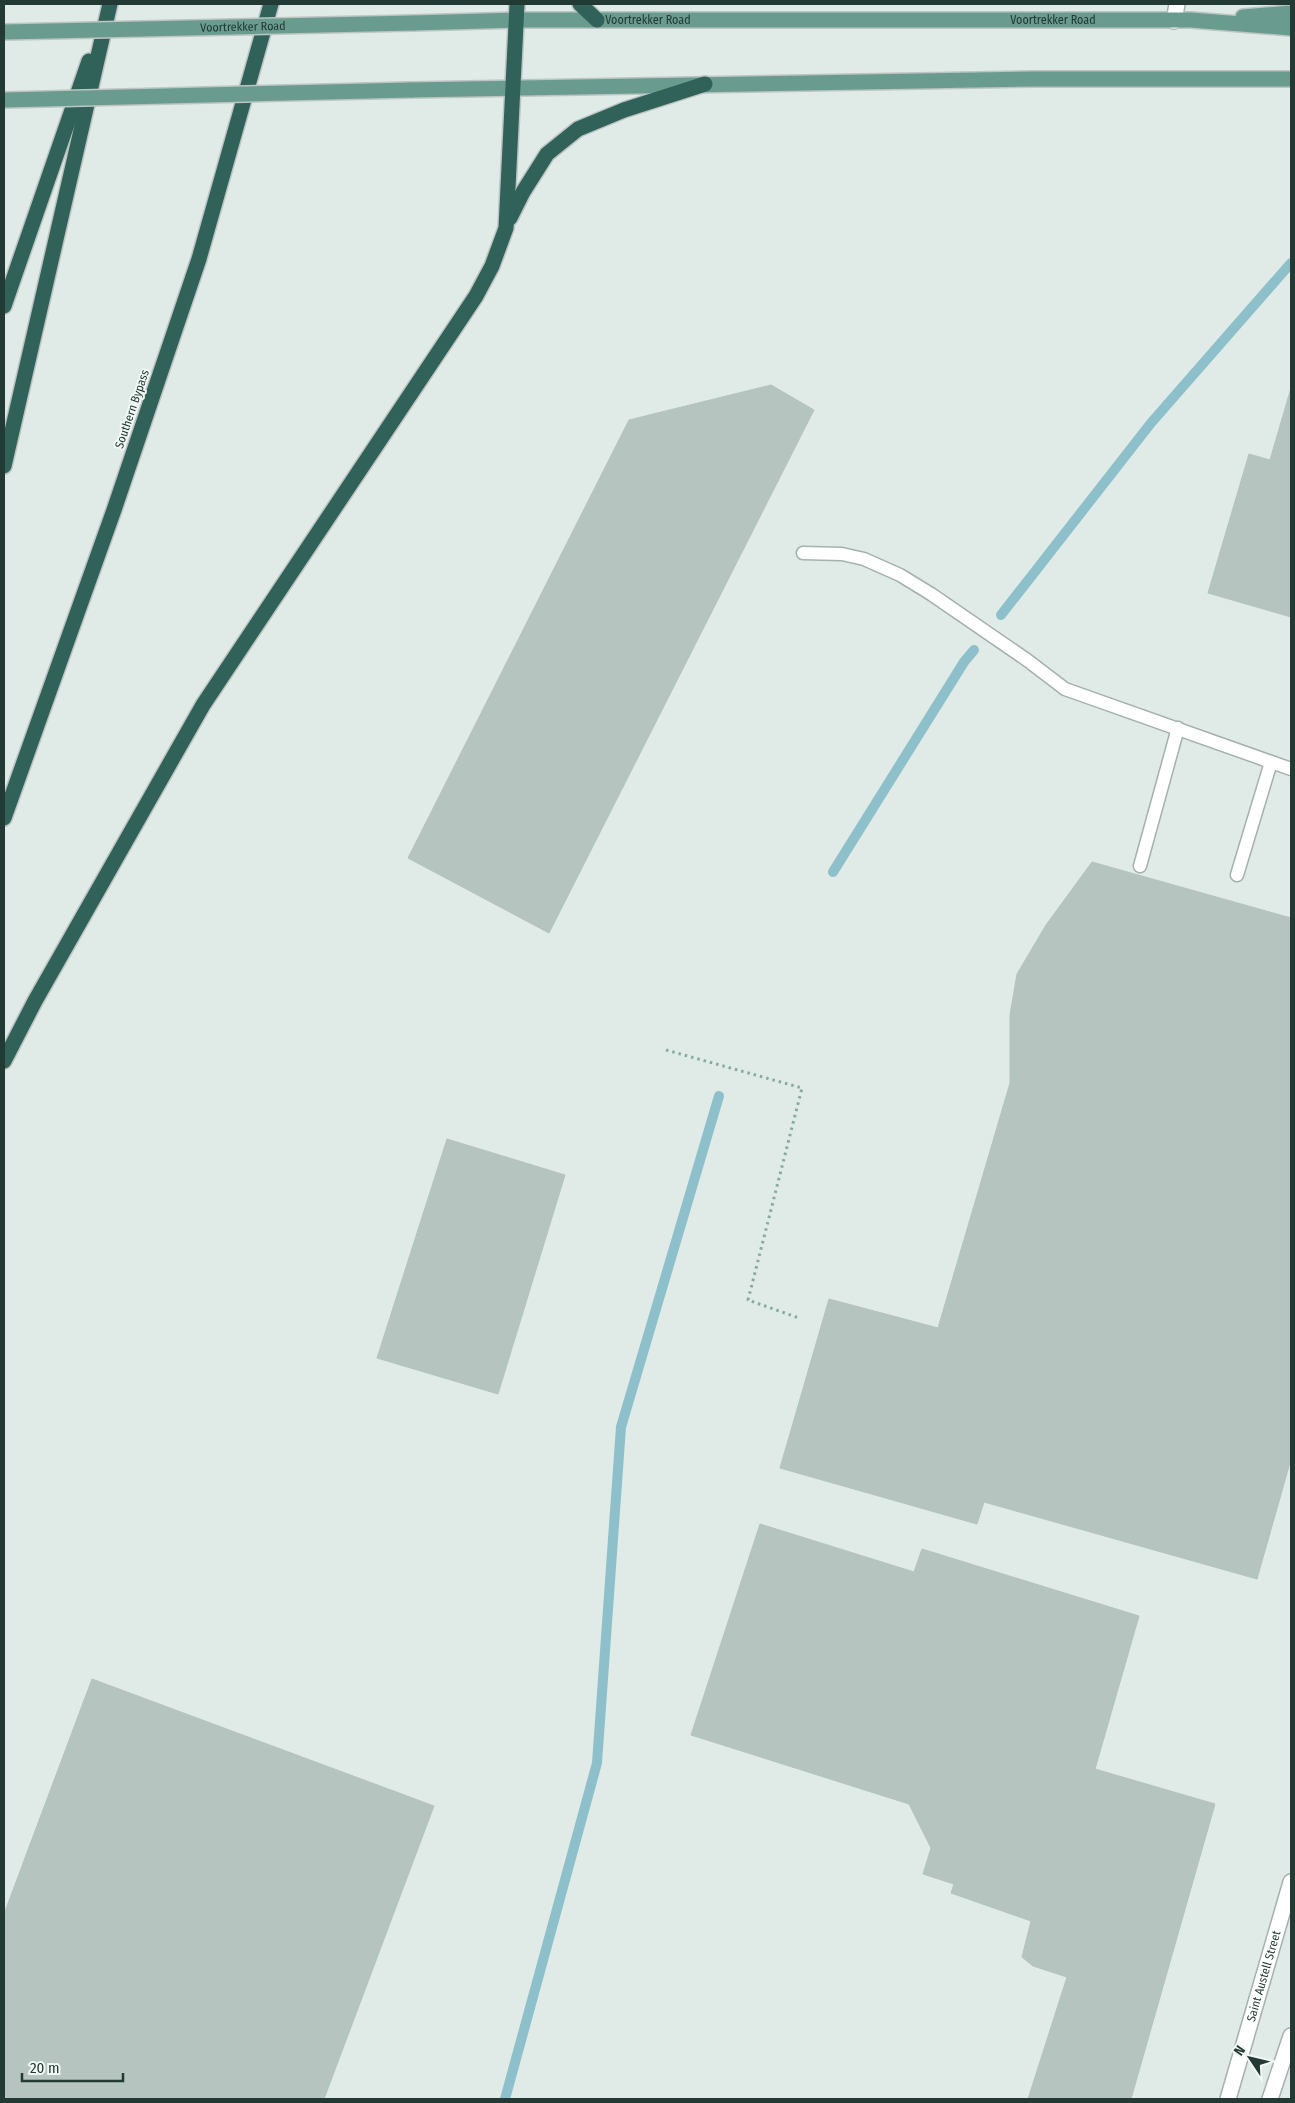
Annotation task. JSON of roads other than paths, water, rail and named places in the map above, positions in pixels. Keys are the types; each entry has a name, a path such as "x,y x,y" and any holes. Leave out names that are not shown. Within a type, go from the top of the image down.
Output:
{"highway":[{"path":"4,306 110,4"},
{"path":"4,466 110,4"},
{"name":"Southern Bypass","path":"4,818 114,510 198,259 271,4"},
{"path":"506,228 517,4"},
{"path":"580,4 597,20"},
{"path":"4,1062 35,1001 203,705 476,296 492,266 506,228 523,192 547,154 578,129 624,110 705,84"}],"main road":[{"path":"1192,20 1291,13"},
{"name":"Voortrekker Road","path":"4,32 517,20 1192,20 1291,28"},
{"path":"4,100 514,87 1032,79 1291,79"}],"street":[{"path":"1174,21 1177,4"},
{"name":"Saint Austell Street","path":"1228,2099 1291,1882"},
{"path":"1270,2099 1291,2036"}],"lane":[{"path":"803,553 842,554 864,559 900,575 1027,660 1064,689 1291,768"},
{"path":"1140,866 1178,728"},
{"path":"1238,875 1271,762"}],"waterway":[{"path":"1001,615 1151,423 1291,263"},
{"path":"833,872 964,662 974,650"},
{"path":"505,2099 597,1763 621,1427 719,1096"}]}
